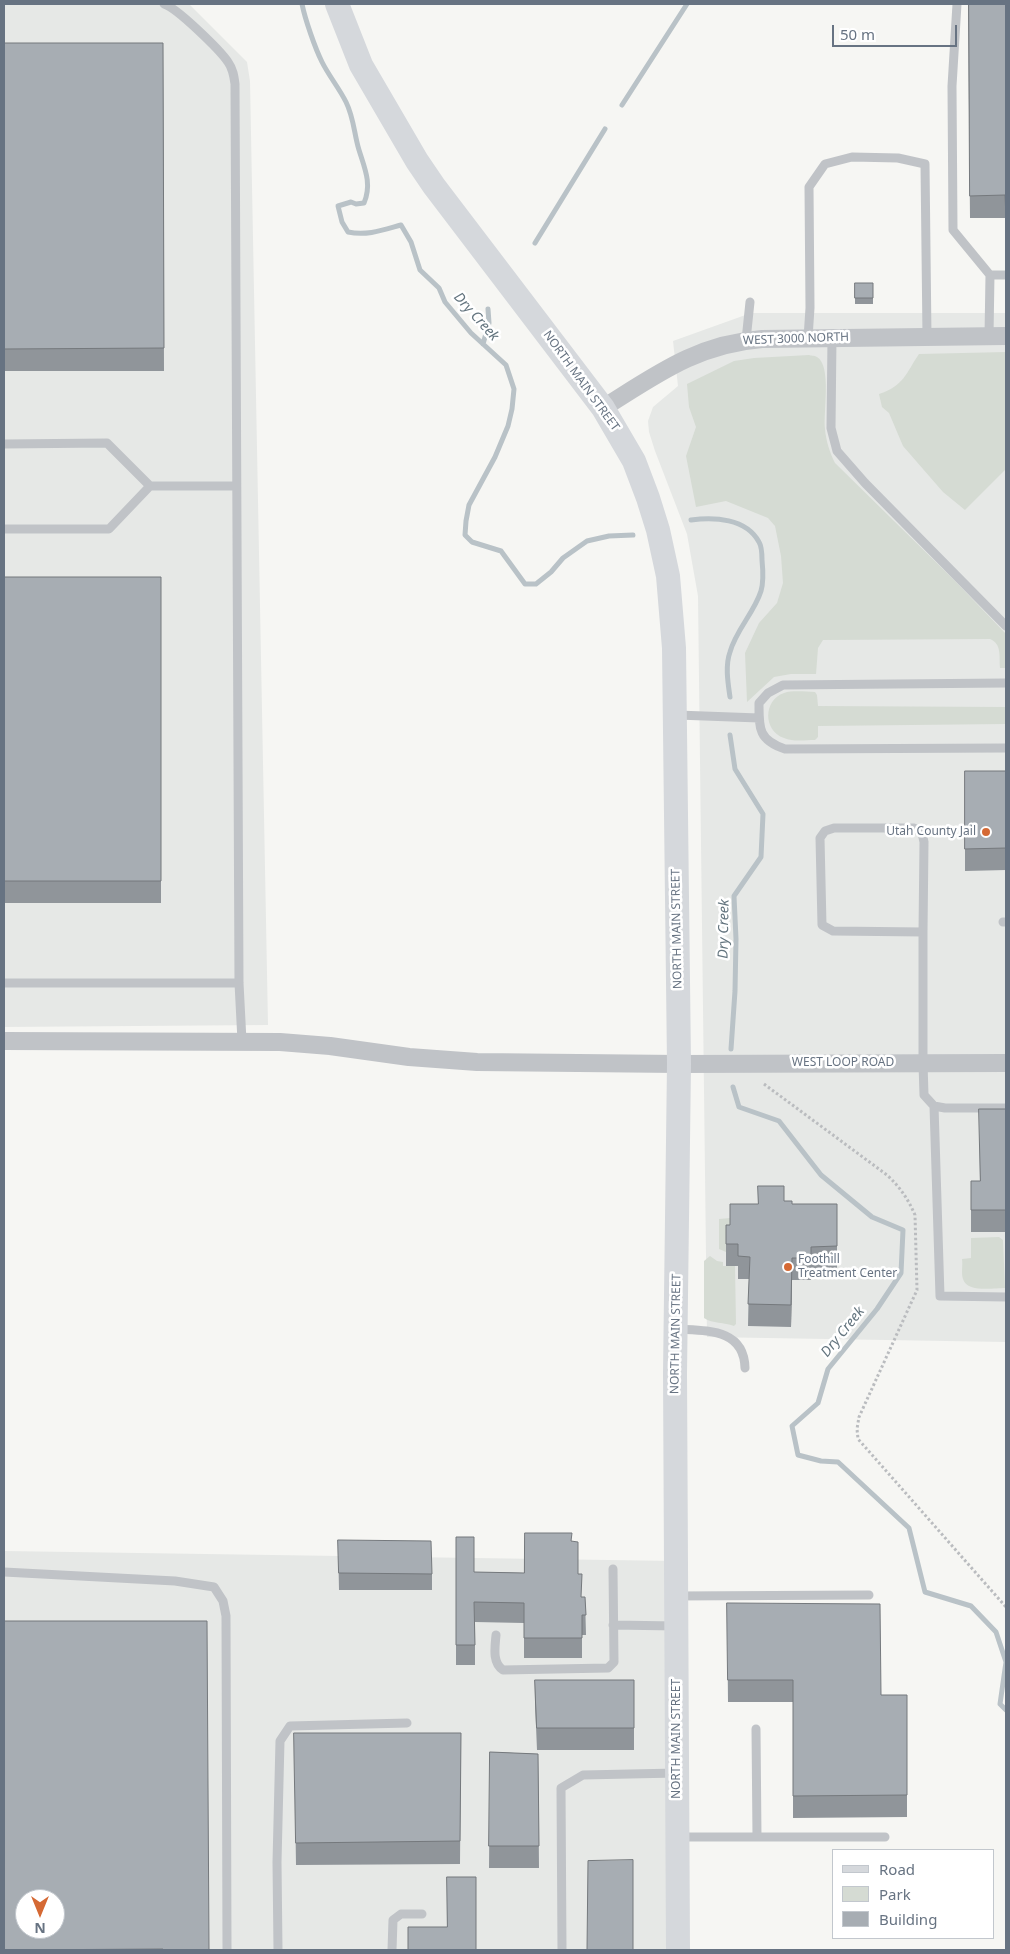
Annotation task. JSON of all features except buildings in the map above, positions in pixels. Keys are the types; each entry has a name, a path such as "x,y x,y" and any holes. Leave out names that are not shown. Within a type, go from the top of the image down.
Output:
{"street":[{"name":"NORTH MAIN STREET","path":"337,4 361,65 434,186 603,408 634,462 648,498 658,530 668,576 674,648 679,1064 675,1329 678,1950"},
{"name":"WEST 3000 NORTH","path":"603,408 685,359 717,346 746,340 998,336"},
{"name":"WEST LOOP ROAD","path":"4,1041 242,1041 314,1044 409,1057 462,1061 679,1064 1006,1063"}],"lane":[{"path":"164,4 179,12 224,57 233,70 235,84 239,983 242,1041"},
{"path":"957,4 952,86 953,230 990,275 998,336"},
{"path":"808,338 810,308 809,187 825,164 852,158 898,158 925,164 927,337"},
{"path":"990,275 1006,275"},
{"path":"746,340 750,302"},
{"path":"832,338 831,428 837,451 864,483 1006,626"},
{"path":"4,444 107,443 150,486 236,486"},
{"path":"4,529 109,528 150,486"},
{"path":"1006,683 783,685 768,693 759,703 759,728 764,737 772,745 785,749 1006,748"},
{"path":"674,715 759,718"},
{"path":"923,932 833,931 822,925 820,838 825,830 834,828 914,828 922,832 924,842 924,1095 934,1106 945,1108 1006,1108"},
{"path":"4,983 239,983"},
{"path":"934,1106 940,1296 1006,1297"},
{"path":"675,1329 707,1331 730,1337 737,1342 744,1352 745,1368"},
{"path":"496,1635 495,1656 499,1668 503,1670 604,1669 612,1665 614,1662 613,1569"},
{"path":"4,1572 175,1581 214,1587 223,1601 226,1616 227,1950"},
{"path":"676,1596 869,1595"},
{"path":"613,1626 676,1626"},
{"path":"278,1950 276,1862 280,1741 290,1726 407,1722"},
{"path":"756,1729 757,1837"},
{"path":"562,1950 562,1788 583,1774 677,1773"},
{"path":"678,1836 885,1837"},
{"path":"392,1950 393,1920 400,1914 422,1914"}],"path":[{"path":"764,1084 887,1175 900,1188 915,1215 917,1290 859,1417 858,1439 1006,1607"}],"shaded area":[{"path":"4,4 189,4 247,62 250,81 268,1025 4,1027"},
{"path":"751,313 1006,313 1006,1342 707,1337 698,596 687,534 655,451 649,432 648,421 653,407 678,386 673,341"},
{"path":"4,1551 676,1561 678,1950 4,1950"}],"green space":[{"path":"1006,352 1006,469 965,510 943,492 903,446 889,413 882,407 879,394 894,387 904,378 919,354"},
{"path":"809,355 817,357 822,362 824,370 826,380 826,433 828,447 835,463 1006,634 1006,668 1000,668 998,647 990,639 823,640 818,648 816,674 791,674 774,677 747,702 745,653 759,623 777,603 783,583 781,556 775,526 768,518 726,501 696,507 686,456 696,427 689,407 687,384 734,361"},
{"path":"795,691 815,692 818,706 1005,707 1005,724 818,726 818,737 815,740 791,740 777,734 772,729 768,716 769,708 777,697 784,693"},
{"path":"741,1205 726,1247 726,1252 719,1249 719,1219 730,1218"},
{"path":"999,1237 1003,1240 1005,1288 975,1288 963,1279 962,1259 971,1258 971,1238"},
{"path":"710,1256 717,1261 723,1262 723,1266 735,1266 736,1324 734,1326 704,1318 704,1261"}],"waterway":[{"name":"Dry Creek","path":"302,4 319,56 349,108 367,176 368,183 364,203 356,204 351,202 338,206 342,222 348,232 355,233 375,232 401,225 411,242 420,270 439,288 445,302 471,333 506,365 514,389 508,426 495,457 469,505 465,535 472,542 501,551 525,584 536,584 551,572 563,558 587,541 609,536 633,535"},
{"path":"622,105 687,4"},
{"path":"535,243 605,129"},
{"path":"483,344 489,323 488,309"},
{"name":"Dry Creek","path":"691,520 719,519 738,524 753,534 761,548 763,576 761,591 754,607 736,636 728,657 727,674 730,697"},
{"name":"Dry Creek","path":"730,735 735,769 763,814 761,857 734,896 736,939 735,991 731,1049"},
{"name":"Dry Creek","path":"733,1087 739,1107 779,1121 821,1175 872,1217 903,1230 901,1273 877,1309 828,1369 818,1403 792,1426 798,1455 821,1461 838,1462 909,1528 925,1592 971,1606 996,1632 1006,1662 1000,1704 1006,1710"}],"place":[{"name":"Utah County Jail","path":"986,832"},
{"name":"Foothill Treatment Center","path":"788,1267"}]}
